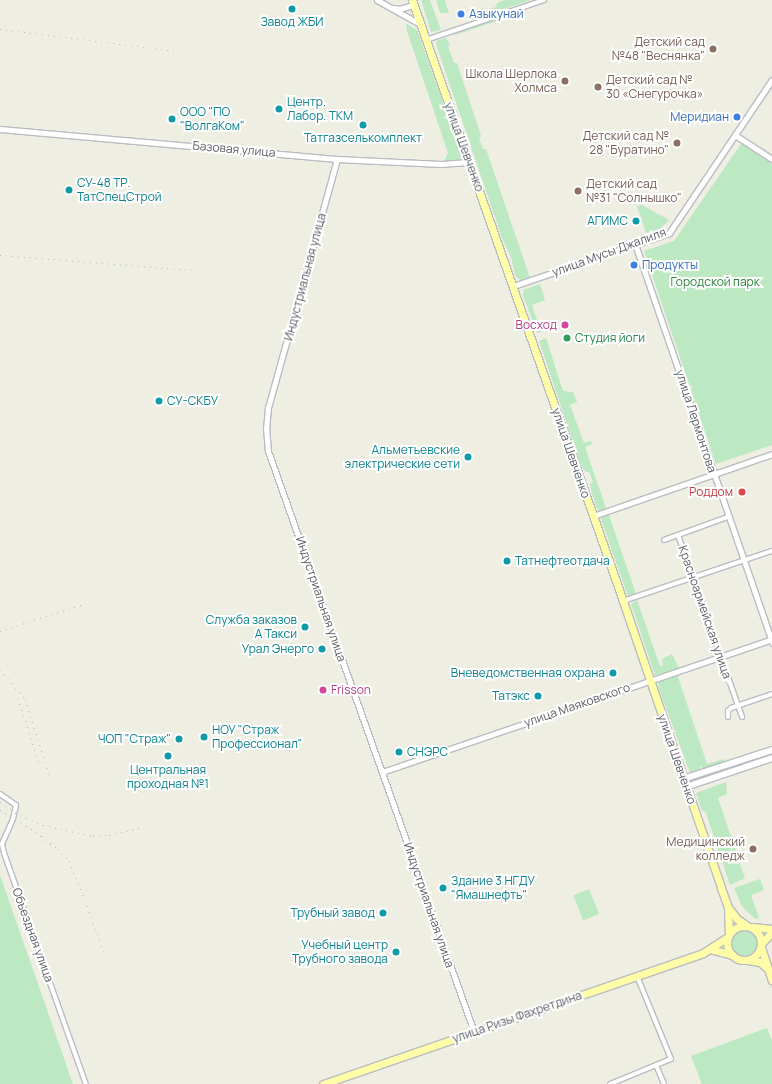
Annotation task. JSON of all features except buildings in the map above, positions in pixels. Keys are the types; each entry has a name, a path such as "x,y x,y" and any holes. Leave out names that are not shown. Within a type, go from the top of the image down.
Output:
{"main road":[{"name":"улица Шевченко","path":"412,3 513,286 728,907"},
{"path":"683,779 770,751"},
{"path":"686,787 772,758"},
{"path":"728,907 737,919 759,934 772,980"},
{"path":"728,907 727,947 732,955"},
{"path":"728,936 736,927 749,926 772,929"},
{"path":"747,960 758,954 761,945 772,932"},
{"name":"улица Ризы Фахретдина","path":"323,1084 703,953 728,936"},
{"path":"710,949 732,955 739,959 760,962 768,969"}],"street":[{"path":"376,0 420,24"},
{"path":"425,40 544,0"},
{"path":"391,8 399,9 412,3"},
{"name":"улица Мусы Джалиля","path":"513,286 669,233 772,80"},
{"name":"Базовая улица","path":"0,130 337,158 440,164 469,162"},
{"path":"736,135 772,159"},
{"name":"Индустриальная улица","path":"337,158 268,407 266,428 268,451 474,1032"},
{"name":"улица Лермонтова","path":"635,244 728,517 772,640"},
{"path":"593,516 772,454"},
{"name":"Красноармейская улица","path":"728,517 678,535 742,717"},
{"path":"664,540 678,535"},
{"path":"623,601 772,551"},
{"name":"улица Маяковского","path":"382,772 720,656 772,640"},
{"path":"728,717 729,710 772,694"},
{"path":"770,751 772,758"},
{"name":"Объездная улица","path":"0,794 16,805 13,819 2,844 4,854 86,1084"},
{"path":"610,1084 671,1059 637,976"},
{"path":"656,1065 664,1084"}],"green space":[{"path":"421,0 430,0 441,30 431,32"},
{"path":"436,0 445,0 449,13 440,13"},
{"path":"505,0 531,0 478,18 476,14 496,7 497,3"},
{"path":"502,17 503,19 455,35 456,32"},
{"path":"407,24 417,30 462,155 459,160 444,161 448,153 407,31"},
{"path":"446,38 450,45 448,47 454,63 457,63 481,136 479,138 483,149 486,149 530,278 521,281 515,275 511,257 502,238 436,44 436,41"},
{"name":"Городской парк","path":"744,142 772,161 772,164 769,162 772,165 772,445 716,464 644,251 674,241 741,144"},
{"path":"642,205 669,220 660,229 646,233 637,206"},
{"path":"642,251 677,356 641,252"},
{"path":"540,284 545,300 532,305 541,332 537,333 522,293 524,293 523,290"},
{"path":"546,338 563,391 573,392 577,402 570,405 584,443 591,441 592,444 585,447 606,508 602,510 598,510 596,506 590,484 593,482 589,472 586,472 581,466 539,341"},
{"path":"677,359 715,465 713,466"},
{"path":"608,512 636,594 633,597 629,597 627,594 601,519 602,516"},
{"path":"637,600 660,666 663,665 662,659 672,654 679,668 655,675 631,604"},
{"path":"677,674 707,764 724,759 725,762 703,770 701,766 700,771 690,773 659,689 658,682"},
{"path":"768,755 769,758 694,782 693,779"},
{"path":"726,782 727,794 718,798 745,878 730,885 706,813 701,809 696,793"},
{"path":"0,875 73,1084 0,1084"},
{"path":"760,879 764,890 751,895 759,918 755,919 742,906 734,888"},
{"path":"589,889 599,914 583,920 573,895"},
{"path":"745,927 756,931 760,942 756,953 745,957 734,953 730,942 734,931"},
{"path":"767,1028 772,1041 772,1084 702,1084 691,1056"}],"railway":[{"path":"0,29 176,51"},
{"path":"0,255 191,270"},
{"path":"0,631 81,605"},
{"path":"0,670 25,699 51,780"},
{"path":"18,698 40,766"},
{"path":"0,802 15,813 43,825 93,836 109,835 139,828"},
{"path":"0,810 36,832 58,849 69,861 85,900 105,957"}],"place":[{"name":"Завод ЖБИ","path":"292,9"},
{"name":"Азыкунай","path":"461,14"},
{"name":"Детский сад №48 \"Веснянка\"","path":"713,49"},
{"name":"Школа Шерлока Холмса","path":"565,81"},
{"name":"Детский сад № 30 «Снегурочка»","path":"598,87"},
{"name":"Центр. Лабор. ТКМ","path":"279,109"},
{"name":"Меридиан","path":"737,117"},
{"name":"ООО \"ПО \"ВолгаКом\"","path":"172,119"},
{"name":"Татгазселькомплект","path":"363,125"},
{"name":"Детский сад № 28 \"Буратино\"","path":"677,143"},
{"name":"СУ-48 ТР. ТатСпецСтрой","path":"69,190"},
{"name":"Детский сад №31 \"Солнышко\"","path":"578,191"},
{"name":"АГИМС","path":"636,221"},
{"name":"Продукты","path":"634,265"},
{"name":"Восход","path":"565,325"},
{"name":"Студия йоги","path":"567,338"},
{"name":"СУ-СКБУ","path":"159,401"},
{"name":"Альметьевские электрические сети","path":"468,457"},
{"name":"Роддом","path":"742,492"},
{"name":"Татнефтеотдача","path":"507,561"},
{"name":"Служба заказов А Такси","path":"305,627"},
{"name":"Урал Энерго","path":"322,649"},
{"name":"Вневедомственная охрана","path":"613,673"},
{"name":"Frisson","path":"323,690"},
{"name":"Татэкс","path":"538,696"},
{"name":"НОУ \"Страж Профессионал\"","path":"204,737"},
{"name":"ЧОП \"Страж\"","path":"179,739"},
{"name":"СНЭРС","path":"399,752"},
{"name":"Центральная проходная №1","path":"168,756"},
{"name":"Медицинский колледж","path":"753,849"},
{"name":"Здание 3 НГДУ \"Ямашнефть\"","path":"443,888"},
{"name":"Трубный завод","path":"383,913"},
{"name":"Учебный центр Трубного завода","path":"396,952"}]}
